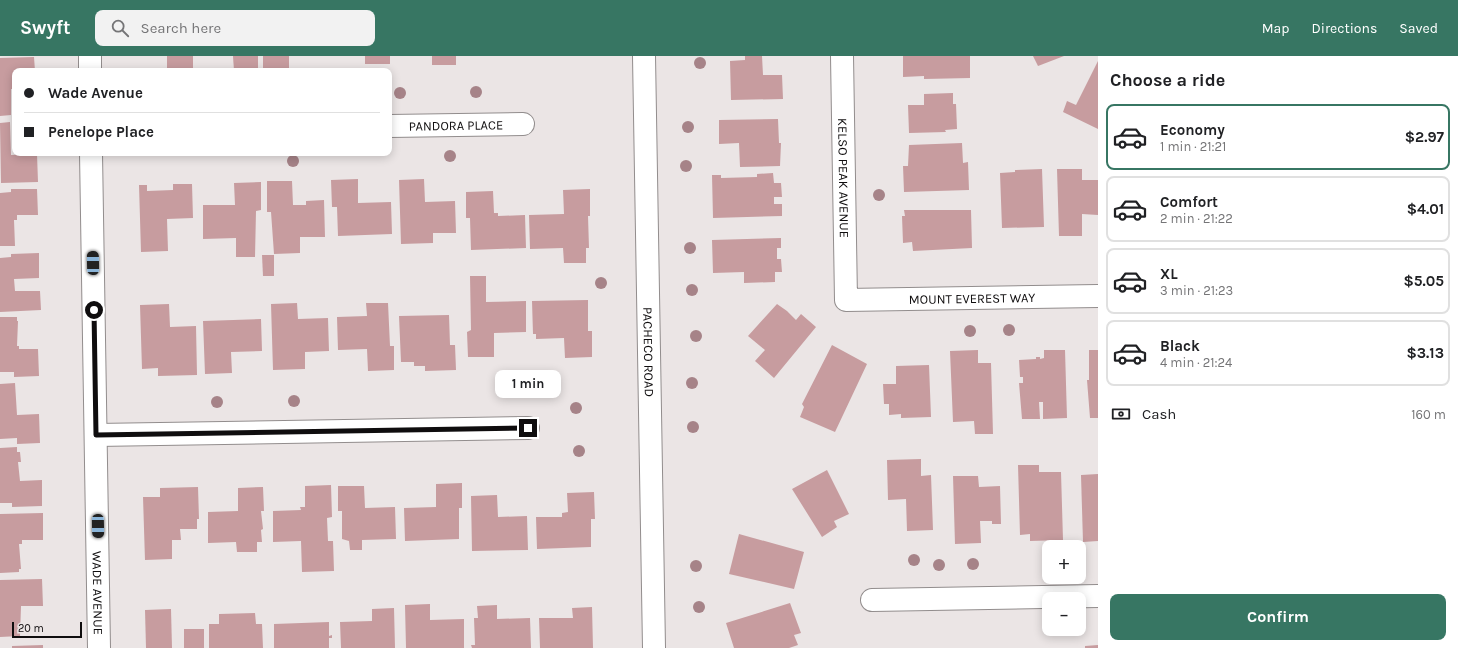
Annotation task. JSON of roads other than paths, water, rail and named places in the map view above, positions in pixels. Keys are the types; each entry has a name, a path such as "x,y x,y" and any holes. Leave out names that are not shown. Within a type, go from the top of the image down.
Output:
{"street":[{"path":"90,56 90,68"},
{"name":"PACHECO ROAD","path":"644,56 654,648"},
{"name":"KELSO PEAK AVENUE","path":"842,56 846,300"},
{"name":"PANDORA PLACE","path":"392,126 523,124"},
{"name":"WADE AVENUE","path":"91,156 99,648"},
{"name":"MOUNT EVEREST WAY","path":"846,300 1098,296"},
{"path":"96,435 528,428"},
{"path":"872,600 1098,596"}]}
